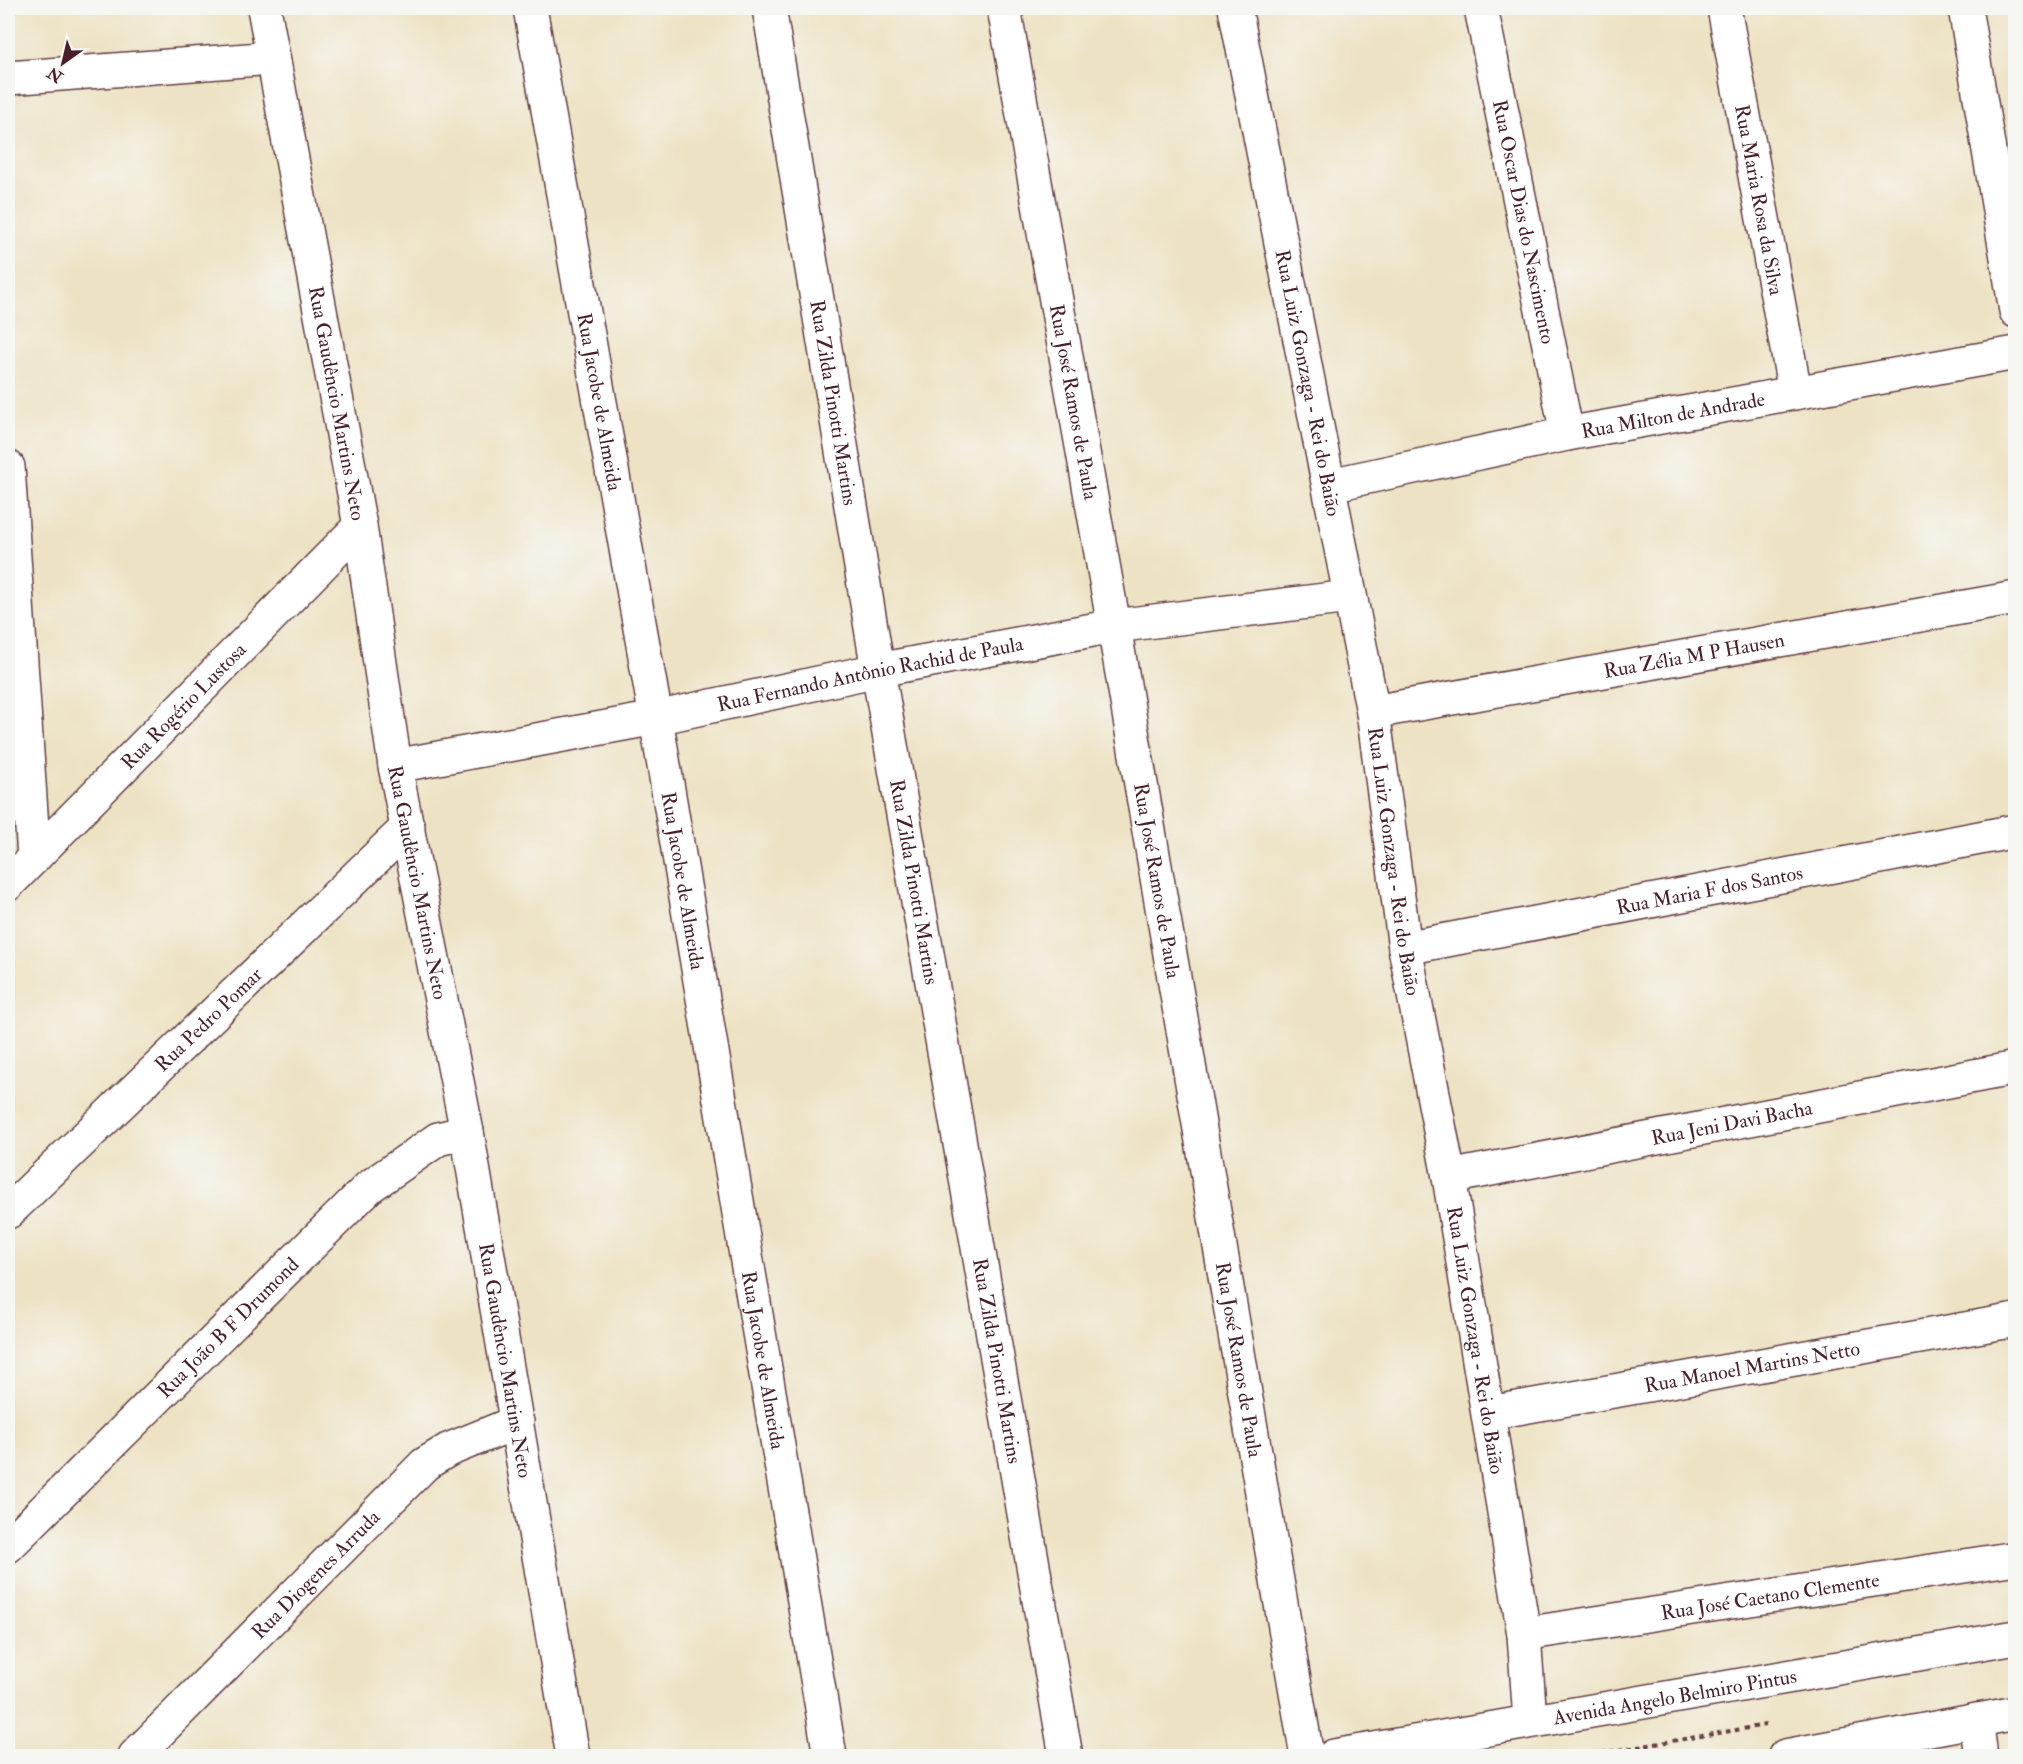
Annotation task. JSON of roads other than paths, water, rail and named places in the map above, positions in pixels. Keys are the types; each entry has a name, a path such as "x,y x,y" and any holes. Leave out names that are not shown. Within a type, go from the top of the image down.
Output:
{"street":[{"name":"Rua Gaudêncio Martins Neto","path":"264,8 360,526 395,766 466,1131 573,1756"},
{"name":"Rua Jacobe de Almeida","path":"530,8 656,718 830,1756"},
{"name":"Rua Zilda Pinotti Martins","path":"769,8 878,670 1066,1756"},
{"name":"Rua José Ramos de Paula","path":"1004,8 1114,626 1307,1756"},
{"name":"Rua Luiz Gonzaga - Rei do Baião","path":"1235,8 1373,712 1405,948 1449,1177 1524,1634 1530,1721"},
{"name":"Rua Oscar Dias do Nascimento","path":"1481,8 1567,434"},
{"name":"Rua Maria Rosa da Silva","path":"1724,8 1795,392"},
{"path":"1965,8 2016,311"},
{"path":"8,78 273,58"},
{"name":"Rua Milton de Andrade","path":"1330,485 1567,434 2016,353"},
{"path":"8,467 34,858"},
{"name":"Rua Rogério Lustosa","path":"8,884 360,526"},
{"name":"Rua Fernando Antônio Rachid de Paula","path":"395,766 656,718 878,670 1114,626 1349,597"},
{"name":"Rua Zélia M P Hausen","path":"1373,712 2016,598"},
{"name":"Rua Pedro Pomar","path":"8,1212 408,827"},
{"name":"Rua Maria F dos Santos","path":"1405,948 2016,831"},
{"name":"Rua Jeni Davi Bacha","path":"1449,1177 2016,1068"},
{"name":"Rua João B F Drumond","path":"8,1546 369,1187 438,1139 466,1131"},
{"name":"Rua Manoel Martins Netto","path":"1489,1413 2016,1320"},
{"name":"Rua Diogenes Arruda","path":"135,1756 425,1464 448,1450 517,1422"},
{"name":"Rua José Caetano Clemente","path":"1524,1634 2016,1558"},
{"name":"Avenida Angelo Belmiro Pintus","path":"1334,1756 2016,1636"},
{"path":"1785,1756 2016,1713"},
{"path":"1976,1720 1981,1756"}]}
